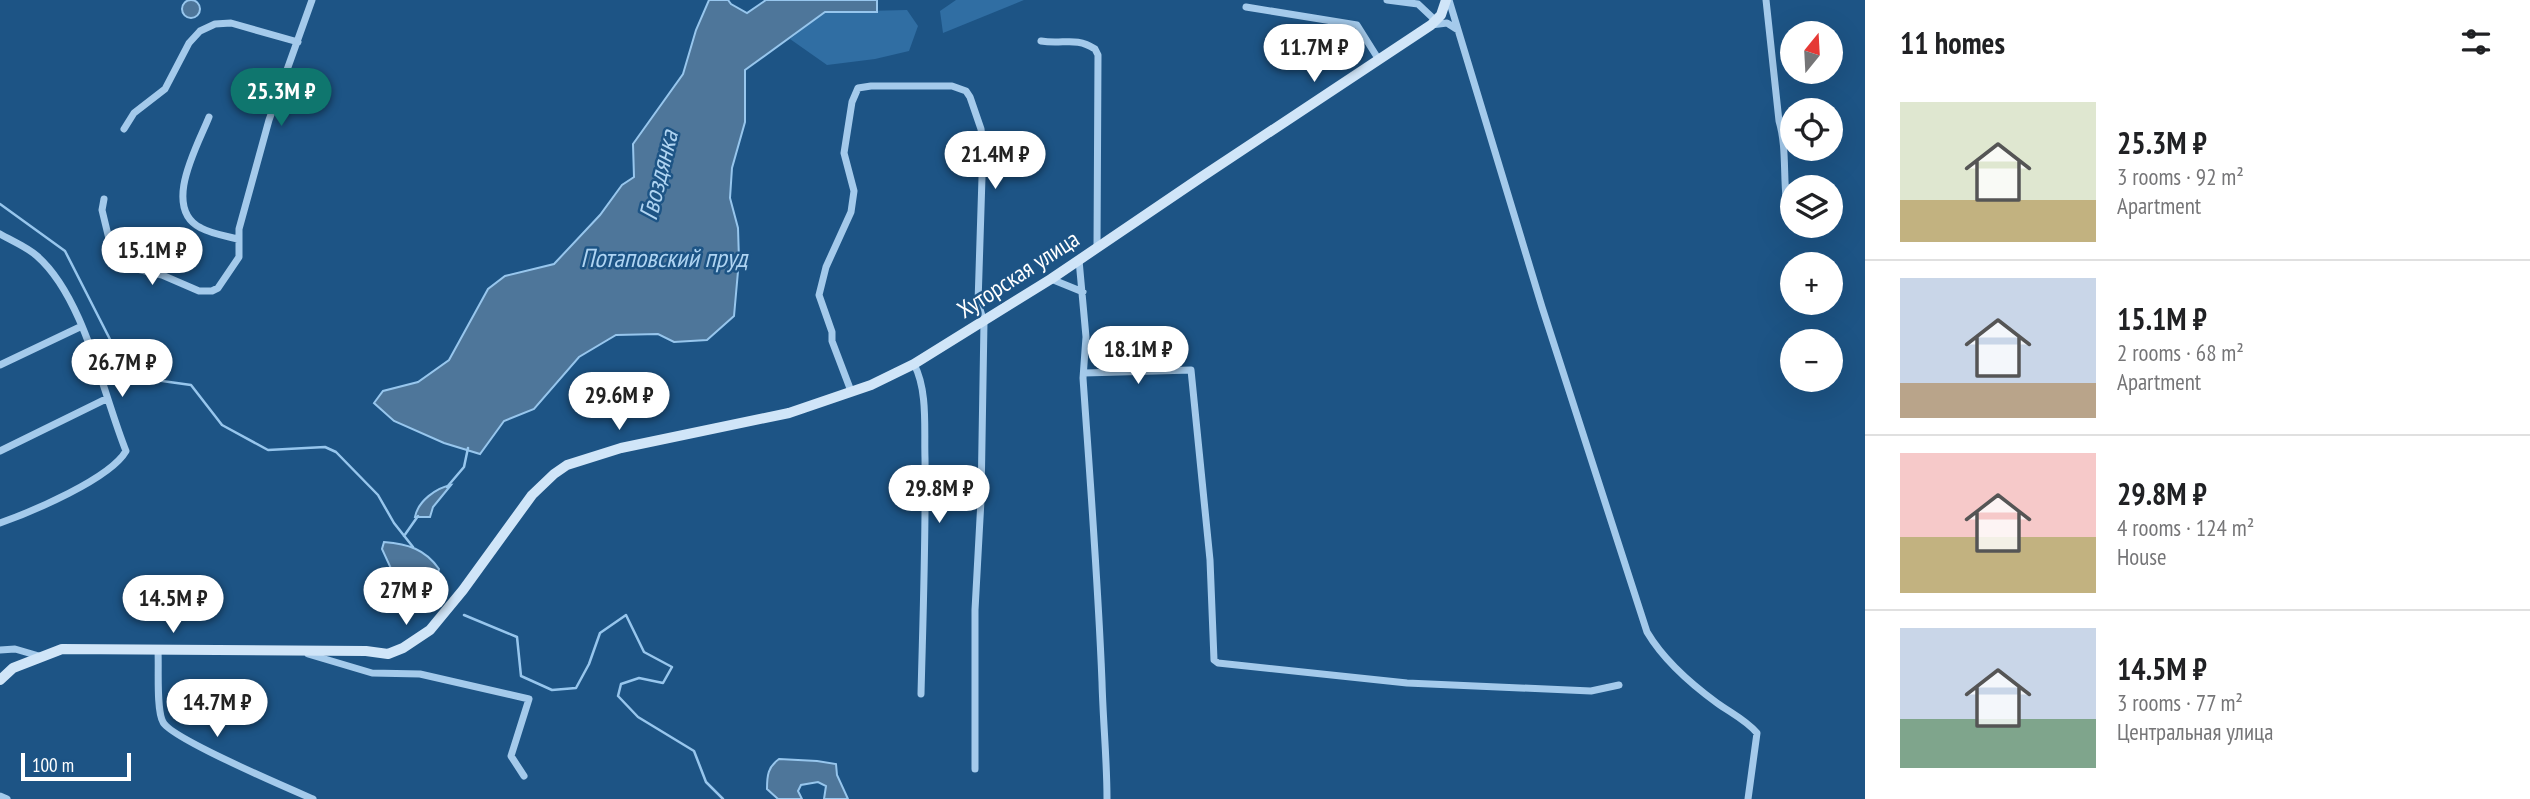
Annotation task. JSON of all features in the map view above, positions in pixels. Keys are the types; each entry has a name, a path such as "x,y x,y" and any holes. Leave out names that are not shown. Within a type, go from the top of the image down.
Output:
{"main road":[{"path":"1433,23 1441,15 1447,0"},
{"name":"Хуторская улица","path":"0,680 13,668 62,649 388,653 418,639 448,610 532,495 567,465 621,448 789,413 871,385 914,364 1051,279 1433,23"}],"street":[{"path":"104,199 102,210 110,239 133,268 162,275 199,291 212,291 224,282 239,257 238,239 269,120 312,0"},
{"path":"1387,0 1418,5 1433,23 1447,23 1458,30"},
{"path":"1447,0 1647,632 1656,646 1692,683 1716,703 1749,724 1757,733 1748,799"},
{"path":"1766,0 1779,121 1784,139 1786,175"},
{"path":"1246,7 1357,26 1379,60"},
{"path":"124,129 134,113 165,89 189,43 200,31 215,24 231,23 298,42"},
{"path":"1041,41 1051,43 1077,40 1095,49 1098,55 1097,247"},
{"path":"851,391 832,341 832,332 819,295 826,267 850,212 855,191 844,153 852,102 859,88 952,86 966,91 970,97 981,129 983,146 978,303 984,322 981,500 975,610 975,769"},
{"path":"209,117 185,177 182,192 184,206 195,224 202,229 238,239"},
{"path":"0,523 32,512 87,483 121,460 126,451 82,326 61,285 38,257 1,234"},
{"path":"1079,260 1086,337 1084,373 1101,634 1107,799"},
{"path":"1051,279 1083,292"},
{"path":"0,365 82,326"},
{"path":"914,364 920,377 924,423 926,510 921,694"},
{"path":"1084,373 1191,370 1211,573 1214,660 1218,663 1407,683 1591,691 1619,685"},
{"path":"0,451 106,399"},
{"path":"0,650 15,649 39,656"},
{"path":"300,651 372,673 420,674 529,699 511,756 524,776"},
{"path":"158,652 160,714 167,728 313,799"},
{"path":"0,796 7,799"}],"shaded area":[{"path":"956,0 1024,0 943,33 940,11"},
{"path":"907,10 918,26 909,51 875,59 827,65 790,39 825,12"}],"water":[{"path":"191,0 197,3 200,9 197,15 191,18 185,15 182,9 185,3"},
{"name":"Потаповский пруд","path":"709,0 728,0 747,13 766,0 877,0 877,12 825,12 745,70 745,122 732,168 730,198 738,228 739,260 734,316 707,340 674,342 658,334 616,335 579,357 534,409 504,421 480,454 444,443 394,421 374,403 383,391 418,382 449,360 488,289 505,276 554,264 600,215 622,185 634,177 633,144 683,74 696,30"},
{"path":"451,485 433,507 430,517 415,517 428,496"},
{"path":"384,542 401,544 422,552 439,569 437,577 424,581 393,573 382,549"},
{"path":"779,759 836,764 837,775 848,799 824,799 826,786 818,782 801,785 798,791 802,799 778,799 767,789 767,784 770,768"}],"waterway":[{"path":"0,204 65,251 120,359 155,380 191,385 222,425 268,450 325,447 336,452 378,495 394,523 413,547"},
{"name":"Гвоздянка","path":"447,487 464,467 468,448"},
{"name":"Гвоздянка","path":"404,536 418,516"},
{"name":"Гвоздянка","path":"435,574 446,592"},
{"name":"Гвоздянка","path":"464,615 517,637 521,676 552,690 576,688 589,664 600,633 626,615 644,652 672,667 663,683 639,678 621,684 618,696 638,717 694,751 706,782 723,799"}]}
